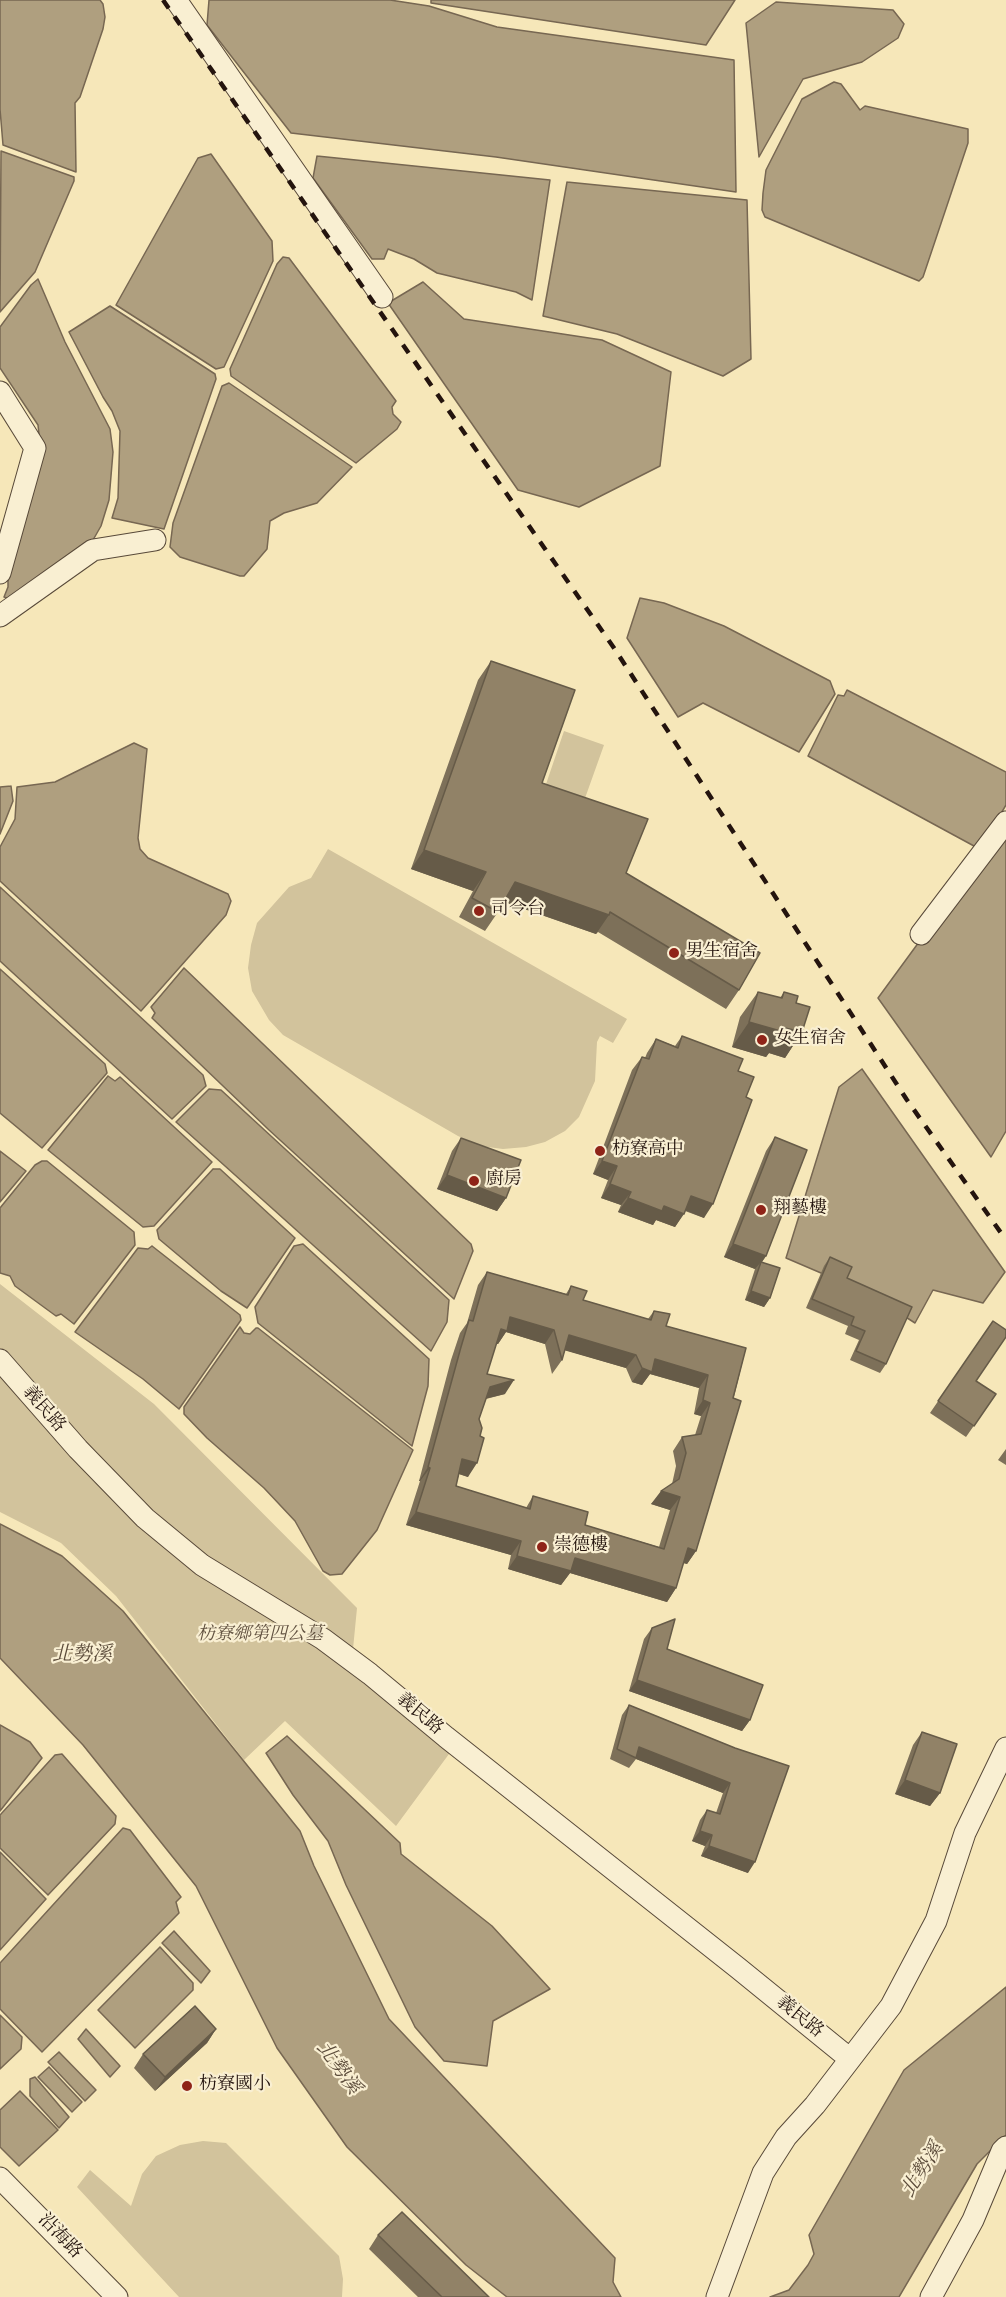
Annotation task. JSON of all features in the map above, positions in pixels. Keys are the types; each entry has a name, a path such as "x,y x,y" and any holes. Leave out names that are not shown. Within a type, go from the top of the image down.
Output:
{"street":[{"path":"176,0 382,297"},
{"path":"0,392 35,448 0,573"},
{"path":"0,616 93,550 155,540"},
{"path":"921,934 1006,822"},
{"name":"義民路","path":"0,1360 78,1449 145,1518 202,1565 323,1639 370,1674 850,2059"},
{"path":"719,2291 763,2173 786,2137 815,2105 891,2006 936,1921 965,1833 1006,1748"},
{"path":"931,2297 973,2220 1002,2151 1006,2147"},
{"name":"沿海路","path":"0,2178 117,2297"}],"green space":[{"path":"564,731 604,745 579,815 540,802"},
{"path":"328,849 627,1019 613,1043 600,1036 597,1042 595,1081 579,1117 565,1131 545,1142 526,1147 503,1149 480,1146 458,1136 283,1035 269,1020 252,991 248,968 257,923 289,887 311,878"},
{"name":"枋寮鄉第四公墓","path":"0,1284 154,1404 357,1608 353,1649 460,1739 396,1826 285,1721 244,1760 116,1596 61,1543 0,1512"},
{"path":"203,2141 226,2143 339,2256 343,2279 342,2297 179,2297 77,2187 90,2170 131,2206 142,2174 156,2156 180,2145"}],"water":[{"path":"0,0 100,0 103,4 105,17 103,29 80,97 75,103 76,172 3,145 0,109"},
{"path":"209,0 390,0 429,6 497,27 734,60 736,192 496,157 291,133 207,25"},
{"path":"431,0 735,0 706,45 431,3"},
{"path":"776,2 893,10 904,24 898,38 862,62 803,79 759,157 746,23"},
{"path":"834,82 841,84 860,110 865,106 968,129 968,143 923,277 919,281 765,217 762,210 766,170 802,99"},
{"path":"1,151 74,177 74,181 35,272 0,312"},
{"path":"211,154 272,241 273,261 224,367 216,369 116,305 198,158"},
{"path":"317,156 550,180 532,300 516,292 437,273 414,259 388,249 384,259 372,259 313,178"},
{"path":"567,182 747,200 751,359 723,376 617,334 543,316"},
{"path":"283,257 289,258 396,401 392,407 393,414 401,422 397,429 356,463 231,376 230,369 277,264"},
{"path":"38,279 65,342 110,429 113,452 109,500 101,526 93,540 10,599 4,597 8,587 8,576 41,453 38,425 0,368 0,327"},
{"path":"423,282 464,319 602,340 671,372 660,466 579,507 518,490 388,303"},
{"path":"110,306 215,374 216,379 164,529 112,518 118,498 120,431 112,411 69,332"},
{"path":"229,383 352,467 317,503 284,513 270,521 267,549 244,576 180,557 170,547 173,523 222,386"},
{"path":"640,598 664,603 724,626 830,681 835,694 799,752 703,703 678,717 627,638"},
{"path":"847,690 1006,772 1006,805 983,844 974,846 808,756 838,695 844,696"},
{"path":"134,743 147,749 138,838 140,849 148,858 228,894 231,901 226,915 141,1011 0,881 0,847 15,819 17,787 55,782"},
{"path":"11,786 13,801 0,834 0,787"},
{"path":"1006,835 1006,1131 991,1157 878,998 949,901"},
{"path":"0,887 203,1075 206,1086 172,1119 0,961"},
{"path":"184,968 471,1244 473,1251 454,1299 269,1130 152,1018 155,1013 151,1007"},
{"path":"0,969 105,1064 107,1073 42,1148 0,1113"},
{"path":"862,1069 1005,1272 983,1303 933,1290 915,1323 870,1294 786,1258 839,1087"},
{"path":"108,1076 115,1081 120,1077 212,1162 154,1226 143,1227 48,1150"},
{"path":"209,1089 221,1090 449,1300 447,1322 431,1351 176,1122"},
{"path":"0,1151 26,1171 0,1202"},
{"path":"47,1161 134,1232 135,1245 74,1324 61,1314 56,1316 15,1286 10,1276 0,1273 0,1208 35,1165"},
{"path":"213,1169 220,1169 295,1238 247,1308 221,1291 159,1239 157,1230"},
{"path":"303,1244 429,1359 428,1386 412,1446 258,1323 255,1307 294,1246"},
{"path":"152,1246 240,1315 241,1320 179,1409 143,1379 75,1332 138,1248 148,1249"},
{"path":"240,1327 244,1333 250,1334 258,1328 413,1450 377,1530 342,1574 330,1575 323,1571 295,1521 264,1488 207,1438 184,1414 184,1407"},
{"name":"北勢溪","path":"0,1524 62,1556 123,1611 300,1831 314,1866 389,2019 615,2258 613,2282 621,2297 507,2297 466,2265 347,2147 277,2048 196,1886 83,1745 0,1658"},
{"path":"0,1725 30,1742 42,1758 0,1811"},
{"path":"287,1736 400,1843 401,1854 492,1926 550,1989 493,2021 487,2066 444,2061 415,2027 346,1885 328,1841 293,1795 266,1753"},
{"path":"62,1754 116,1816 115,1824 48,1895 0,1848 0,1815 55,1755"},
{"path":"123,1828 130,1830 181,1897 176,1902 179,1913 42,2052 0,2009 0,1963"},
{"path":"0,1852 46,1899 0,1950"},
{"path":"174,1931 210,1971 201,1983 162,1943"},
{"path":"160,1947 193,1983 193,1990 135,2048 98,2010"},
{"name":"北勢溪","path":"1006,1987 1006,2135 977,2164 899,2297 770,2297 789,2290 808,2265 814,2254 809,2235 904,2070"},
{"path":"0,2015 22,2037 21,2049 0,2069"},
{"path":"86,2029 120,2066 110,2077 78,2039"},
{"path":"59,2052 96,2090 85,2101 48,2062"},
{"path":"49,2067 82,2102 72,2112 38,2077"},
{"path":"35,2077 69,2117 59,2128 30,2096 30,2079"},
{"path":"20,2091 58,2130 19,2166 0,2147 0,2110"}],"building":[{"path":"491,661 575,690 542,783 648,819 626,873 760,953 739,990 610,912 609,915 515,882 498,912 472,898 486,872 424,850"},
{"path":"758,992 782,998 784,992 798,996 796,1003 810,1007 802,1032 785,1028 784,1032 749,1022"},
{"path":"682,1036 743,1059 738,1071 754,1077 746,1097 752,1100 713,1204 691,1196 684,1214 664,1206 662,1211 628,1198 631,1192 610,1184 617,1166 602,1161 642,1057 649,1059 656,1039 678,1048"},
{"name":"翔藝樓","path":"775,1137 807,1150 766,1256 733,1244"},
{"path":"461,1138 521,1160 506,1198 447,1175"},
{"path":"830,1257 852,1267 847,1278 912,1307 886,1364 856,1351 865,1331 851,1325 854,1317 812,1299"},
{"path":"761,1262 780,1268 770,1298 751,1291"},
{"path":"487,1272 568,1295 571,1286 587,1291 583,1300 651,1320 654,1311 670,1314 666,1326 746,1348 733,1398 741,1401 696,1551 688,1548 676,1588 575,1558 571,1571 517,1556 521,1541 416,1512 469,1320 473,1321","holes":["510,1317 554,1330 562,1360 569,1335 636,1355 642,1368 652,1372 655,1359 708,1375 703,1400 710,1403 701,1434 682,1437 686,1453 679,1479 661,1491 680,1497 664,1549 585,1525 588,1512 533,1496 530,1509 456,1486 462,1459 477,1463 484,1438 480,1436 482,1428 479,1419 490,1387 514,1380 487,1374 501,1329 507,1331"]},
{"path":"993,1321 1006,1330 1006,1337 976,1381 996,1394 974,1426 938,1401"},
{"path":"675,1619 667,1649 763,1685 750,1720 637,1680 652,1628"},
{"path":"629,1705 735,1748 789,1766 755,1862 709,1846 712,1835 700,1831 707,1810 720,1814 730,1783 639,1747 636,1758 617,1749"},
{"path":"922,1732 957,1744 940,1793 905,1780"},
{"path":"195,2006 216,2029 165,2077 143,2054"},
{"path":"402,2212 489,2297 442,2297 378,2235"}],"railway":[{"path":"163,0 614,648 907,1100 1006,1240"}],"place":[{"name":"司令台","path":"479,911"},
{"name":"男生宿舍","path":"674,953"},
{"name":"女生宿舍","path":"762,1040"},
{"name":"枋寮高中","path":"600,1151"},
{"name":"廚房","path":"474,1181"},
{"name":"翔藝樓","path":"761,1210"},
{"name":"崇德樓","path":"542,1547"},
{"name":"枋寮國小","path":"187,2086"}]}
